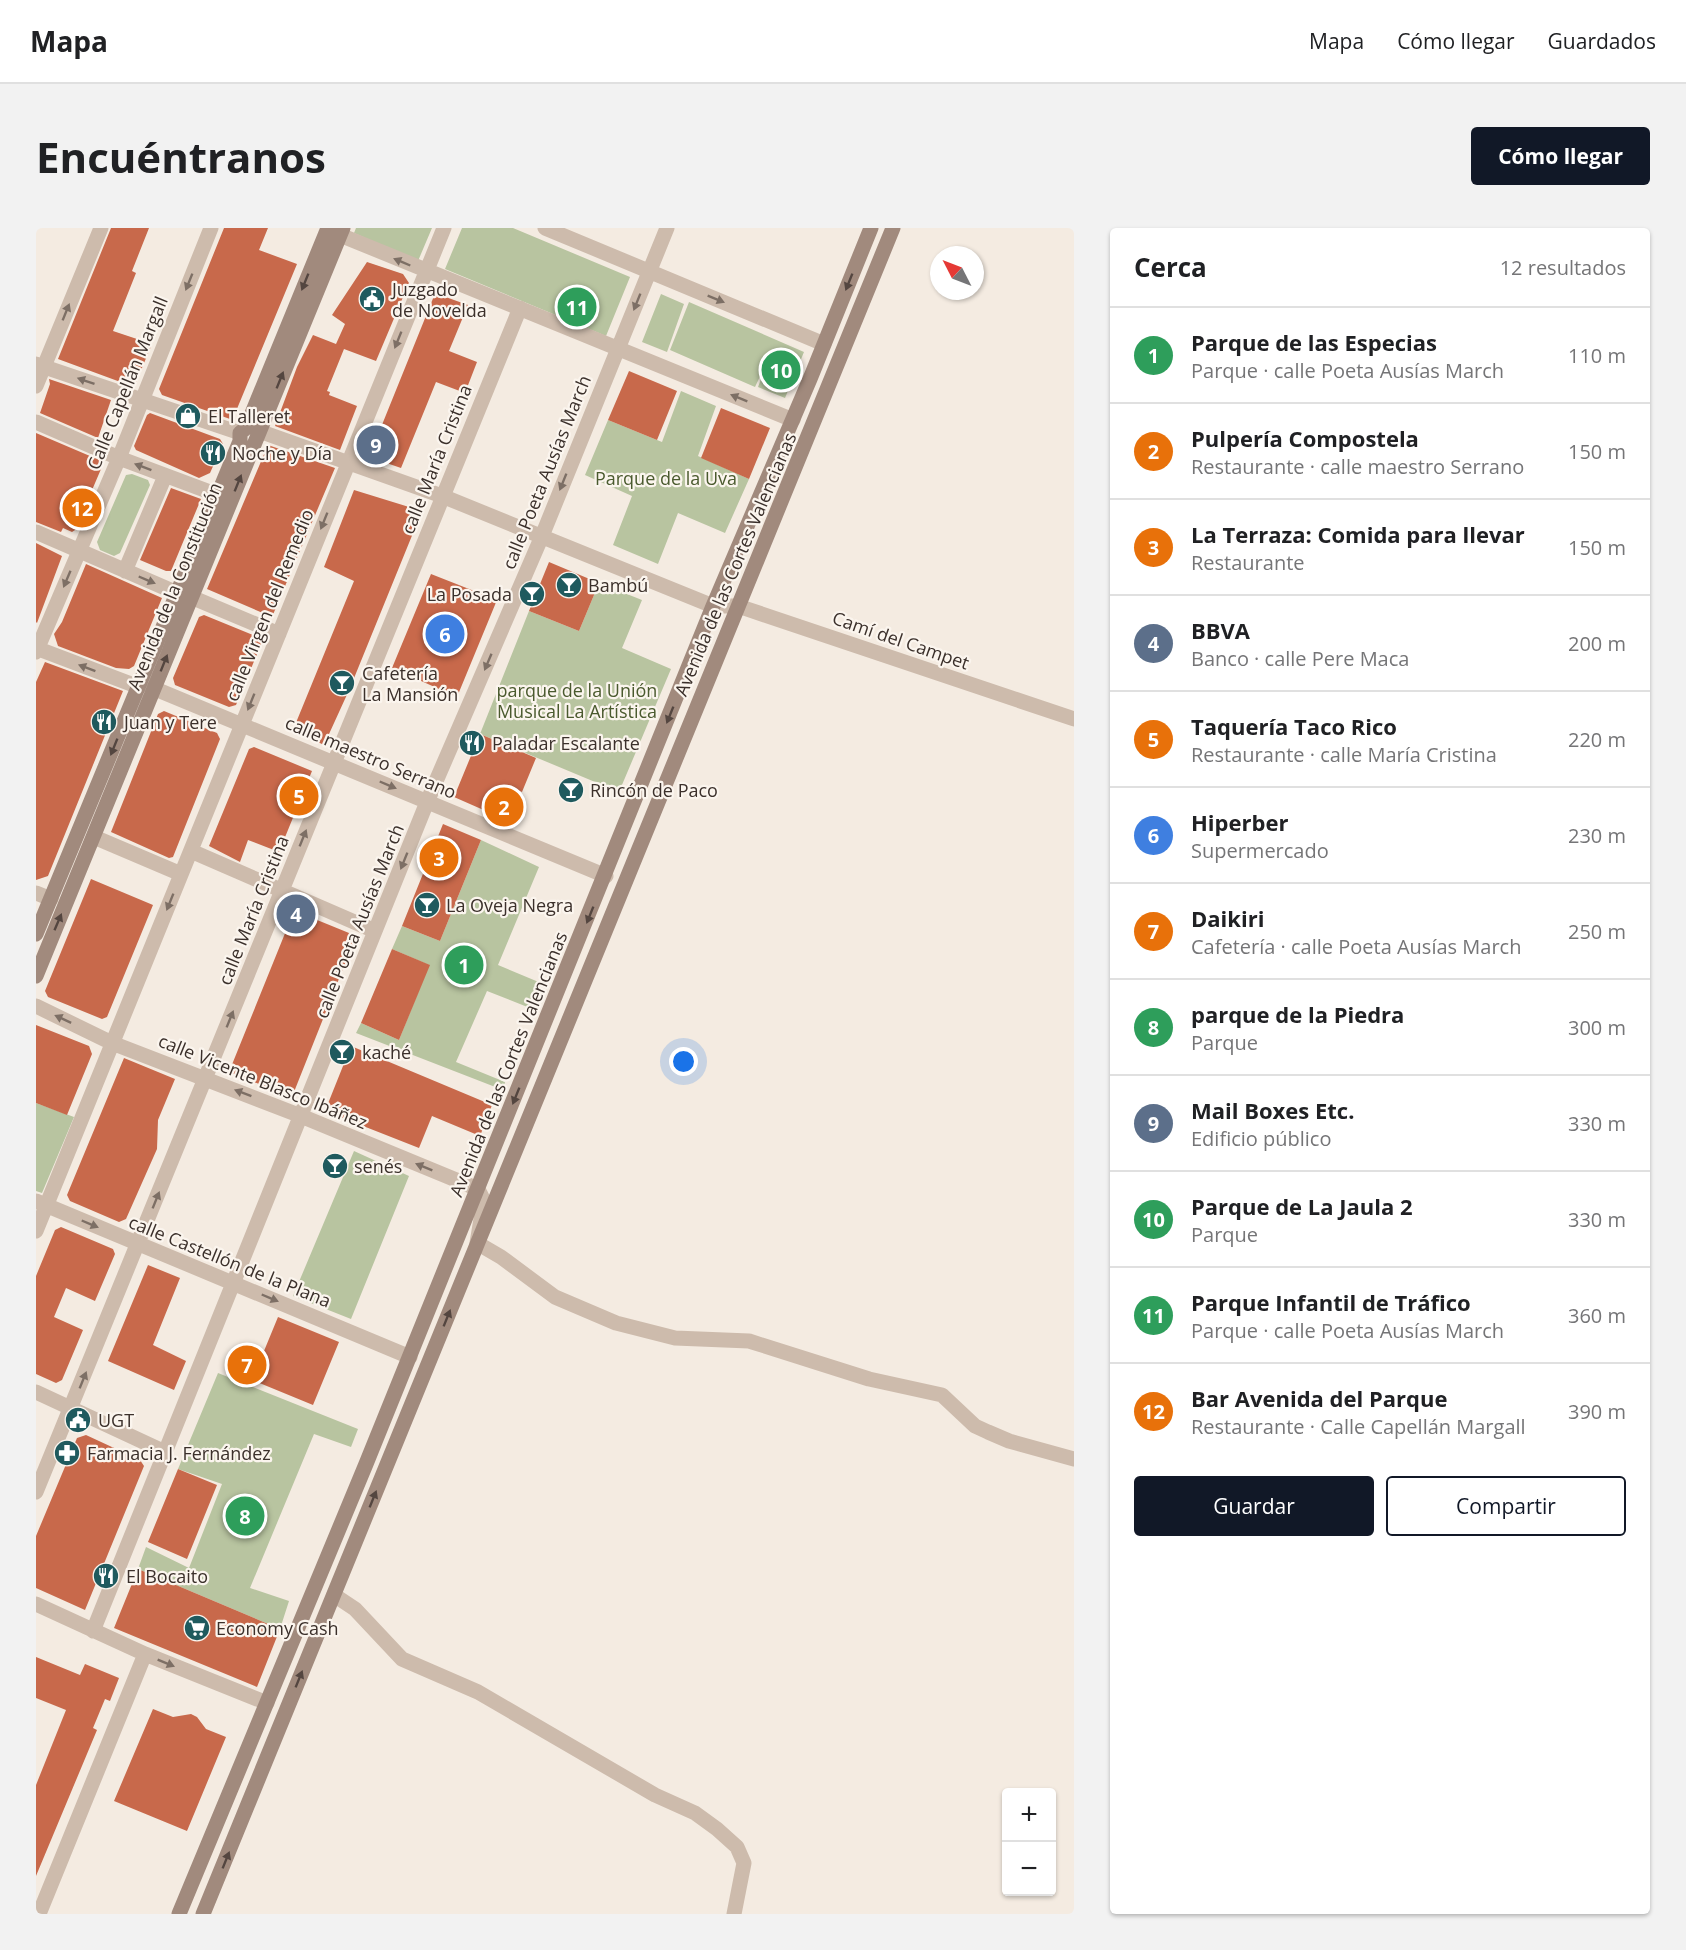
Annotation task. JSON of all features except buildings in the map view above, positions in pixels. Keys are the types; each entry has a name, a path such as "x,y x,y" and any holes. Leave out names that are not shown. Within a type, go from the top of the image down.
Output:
{"street":[{"path":"36,386 40,365 101,228"},
{"name":"Calle Capellán Margall","path":"36,649 119,458 212,228"},
{"name":"calle Virgen del Remedio","path":"36,1231 42,1203 112,1043 444,228"},
{"name":"calle Poeta Ausías March","path":"93,1630 427,802 542,536 667,228"},
{"name":"Avenida de las Cortes Valencianas","path":"178,1914 410,1357 713,606 793,420 871,228"},
{"name":"Avenida de las Cortes Valencianas","path":"203,1914 893,228"},
{"path":"550,229 824,344"},
{"path":"332,230 426,272 793,420"},
{"name":"Avenida de la Constitución","path":"36,934 146,688 332,230"},
{"name":"calle María Cristina","path":"36,1492 72,1409 520,308"},
{"path":"40,365 249,435 348,463 442,496 713,606"},
{"path":"36,422 119,458 218,495"},
{"name":"Avenida de la Constitución","path":"184,595 218,495 249,435"},
{"path":"124,570 165,476"},
{"path":"36,532 279,634"},
{"name":"Camí del Campet","path":"713,606 738,606 1074,719"},
{"name":"calle maestro Serrano","path":"36,649 242,725 606,876"},
{"name":"Avenida de la Constitución","path":"36,976 94,837 146,688"},
{"path":"94,837 181,874"},
{"path":"191,851 375,931"},
{"path":"36,892 51,899"},
{"name":"calle Vicente Blasco Ibáñez","path":"36,1006 112,1043 301,1116 478,1189"},
{"path":"478,1189 484,1201 477,1243 555,1297 616,1323 675,1338 749,1341 868,1379 942,1395 975,1426 1009,1441 1074,1459"},
{"name":"calle Castellón de la Plana","path":"42,1203 410,1357"},
{"path":"36,1392 165,1452"},
{"path":"334,1595 355,1609 402,1659 478,1692 655,1795 695,1812 717,1829 736,1847 744,1863 734,1914"},
{"path":"36,1604 145,1654 267,1703"},
{"path":"39,1914 145,1654"}],"green space":[{"path":"356,228 432,228 418,261 354,233"},
{"path":"462,228 513,228 630,277 606,336 445,269"},
{"path":"661,294 684,304 667,352 642,342"},
{"path":"689,302 804,352 785,398 758,387 771,353 755,387 670,350"},
{"name":"Parque de la Uva","path":"681,391 716,406 698,456 749,479 725,533 678,513 658,564 613,545 632,496 585,475 608,420 662,442"},
{"path":"132,474 148,480 150,485 120,553 114,556 100,550 97,542 126,475"},
{"name":"parque de la Unión Musical La Artística","path":"599,583 642,600 622,648 671,669 619,792 480,734 529,611 579,631"},
{"path":"481,840 539,867 498,965 541,983 530,1008 487,991 456,1062 505,1082 503,1090 356,1033 361,1023 399,1040 429,965 392,949 402,926 440,941"},
{"path":"36,1103 74,1117 42,1193 36,1191"},
{"path":"354,1151 409,1176 351,1319 293,1296"},
{"path":"218,1373 358,1429 351,1447 314,1434 250,1588 289,1601 280,1629 138,1569 146,1547 189,1568 222,1484 178,1469"}],"place":[{"name":"Juzgado de Novelda","path":"372,299"},
{"name":"Parque Infantil de Tráfico","path":"577,307"},
{"name":"Parque de La Jaula 2","path":"781,370"},
{"name":"El Talleret","path":"188,416"},
{"name":"Mail Boxes Etc.","path":"376,445"},
{"name":"Noche y Día","path":"213,453"},
{"name":"Bar Avenida del Parque","path":"82,508"},
{"name":"Bambú","path":"569,585"},
{"name":"La Posada","path":"532,594"},
{"name":"Hiperber","path":"445,634"},
{"name":"Cafetería La Mansión","path":"342,683"},
{"name":"Juan y Tere","path":"104,722"},
{"name":"Paladar Escalante","path":"472,743"},
{"name":"Rincón de Paco","path":"571,790"},
{"name":"Taquería Taco Rico","path":"299,796"},
{"name":"Pulpería Compostela","path":"504,807"},
{"name":"La Terraza: Comida para llevar","path":"439,858"},
{"name":"La Oveja Negra","path":"427,905"},
{"name":"BBVA","path":"296,914"},
{"name":"Parque de las Especias","path":"464,965"},
{"name":"kaché","path":"342,1052"},
{"name":"senés","path":"335,1166"},
{"name":"Daikiri","path":"247,1365"},
{"name":"UGT","path":"78,1420"},
{"name":"Farmacia J. Fernández","path":"67,1453"},
{"name":"parque de la Piedra","path":"245,1516"},
{"name":"El Bocaito","path":"106,1576"},
{"name":"Economy Cash","path":"197,1628"}]}
